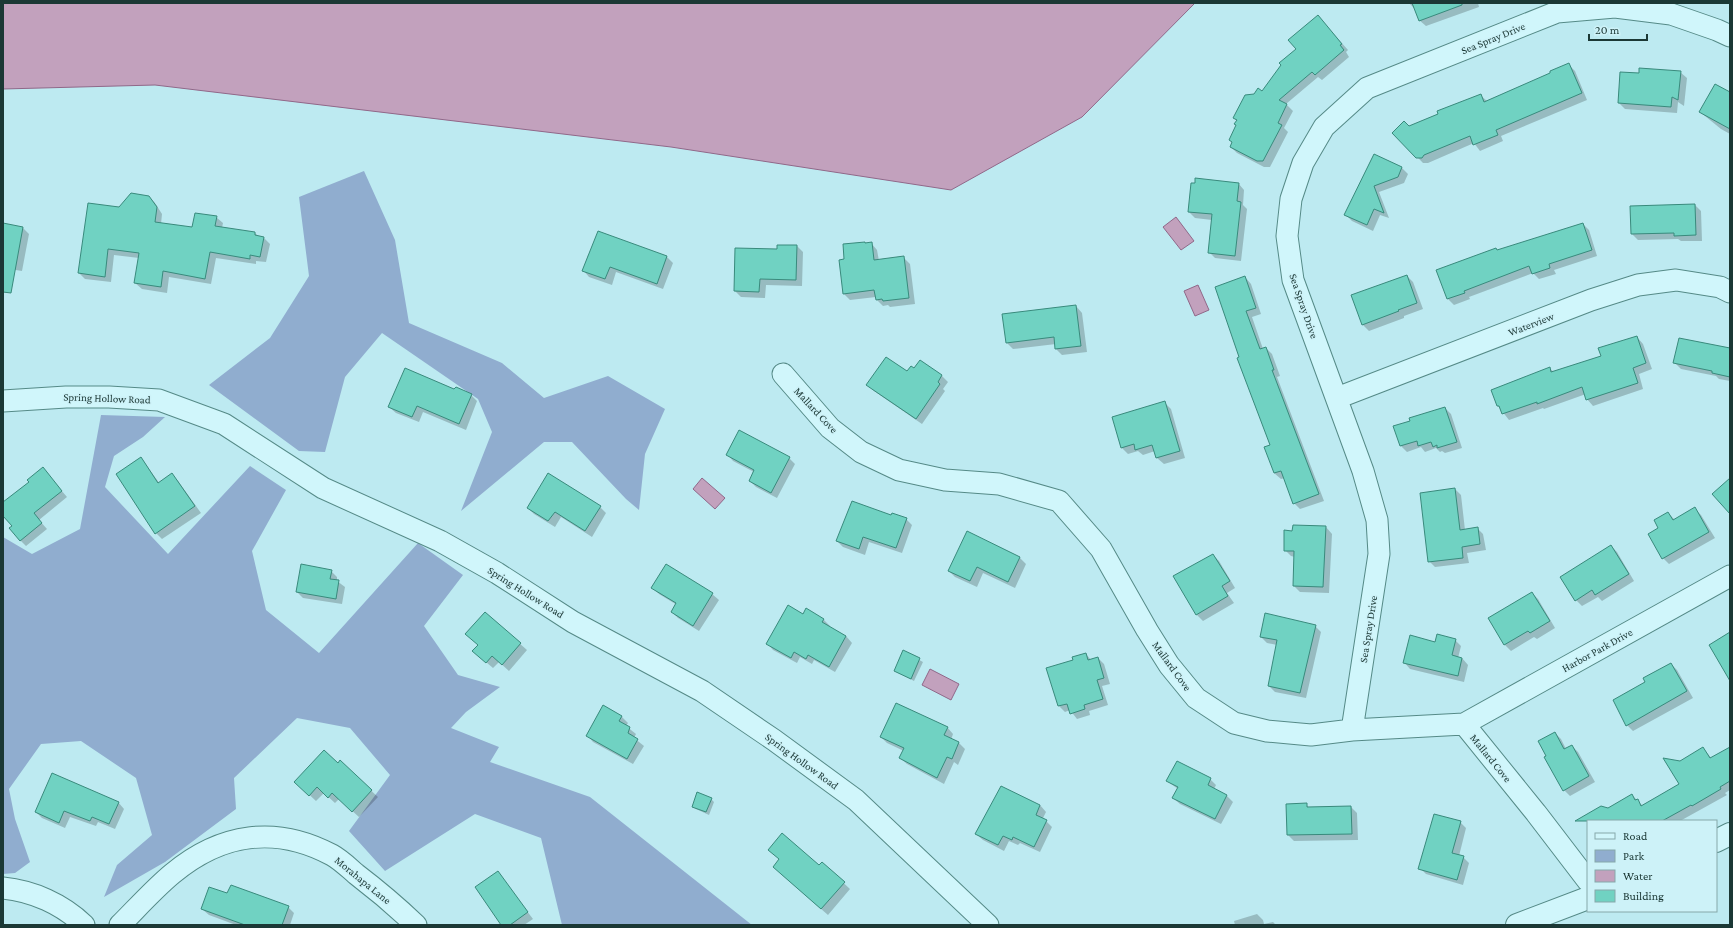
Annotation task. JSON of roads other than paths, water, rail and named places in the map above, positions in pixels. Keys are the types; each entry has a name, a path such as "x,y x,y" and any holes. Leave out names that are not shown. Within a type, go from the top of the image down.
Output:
{"street":[{"name":"Sea Spray Drive","path":"1352,730 1378,561 1379,547 1377,520 1363,471 1293,280 1287,236 1291,199 1303,163 1324,126 1367,88 1557,12 1615,7 1650,11 1671,14 1730,36"},
{"name":"Waterview","path":"1337,398 1591,300 1638,285 1676,280 1720,287 1730,292"},
{"name":"Mallard Cove","path":"783,374 830,428 861,452 898,470 945,480 999,484 1059,501 1101,549 1147,630 1169,665 1196,698 1234,723 1267,732 1310,735 1352,730 1464,724 1536,813 1587,880"},
{"name":"Spring Hollow Road","path":"3,401 66,396 159,400 224,424 323,488 440,541 497,573 573,622 702,691 774,740 856,800 988,925"},
{"name":"Harbor Park Drive","path":"1464,724 1730,576"},
{"path":"1717,840 1730,834"},
{"name":"Morahapa Lane","path":"120,925 172,874 201,855 230,841 262,836 298,840 333,855 392,903 416,925"},
{"path":"3,888 40,896 74,915 84,925"},
{"path":"1517,925 1587,898"}],"water":[{"path":"3,3 1195,3 1082,117 951,190 671,147 155,85 3,89"},
{"path":"1176,217 1194,241 1181,250 1163,227"},
{"path":"1198,285 1209,310 1195,316 1184,291"},
{"path":"702,478 725,498 715,509 693,489"},
{"path":"930,669 959,684 951,700 922,685"}]}
